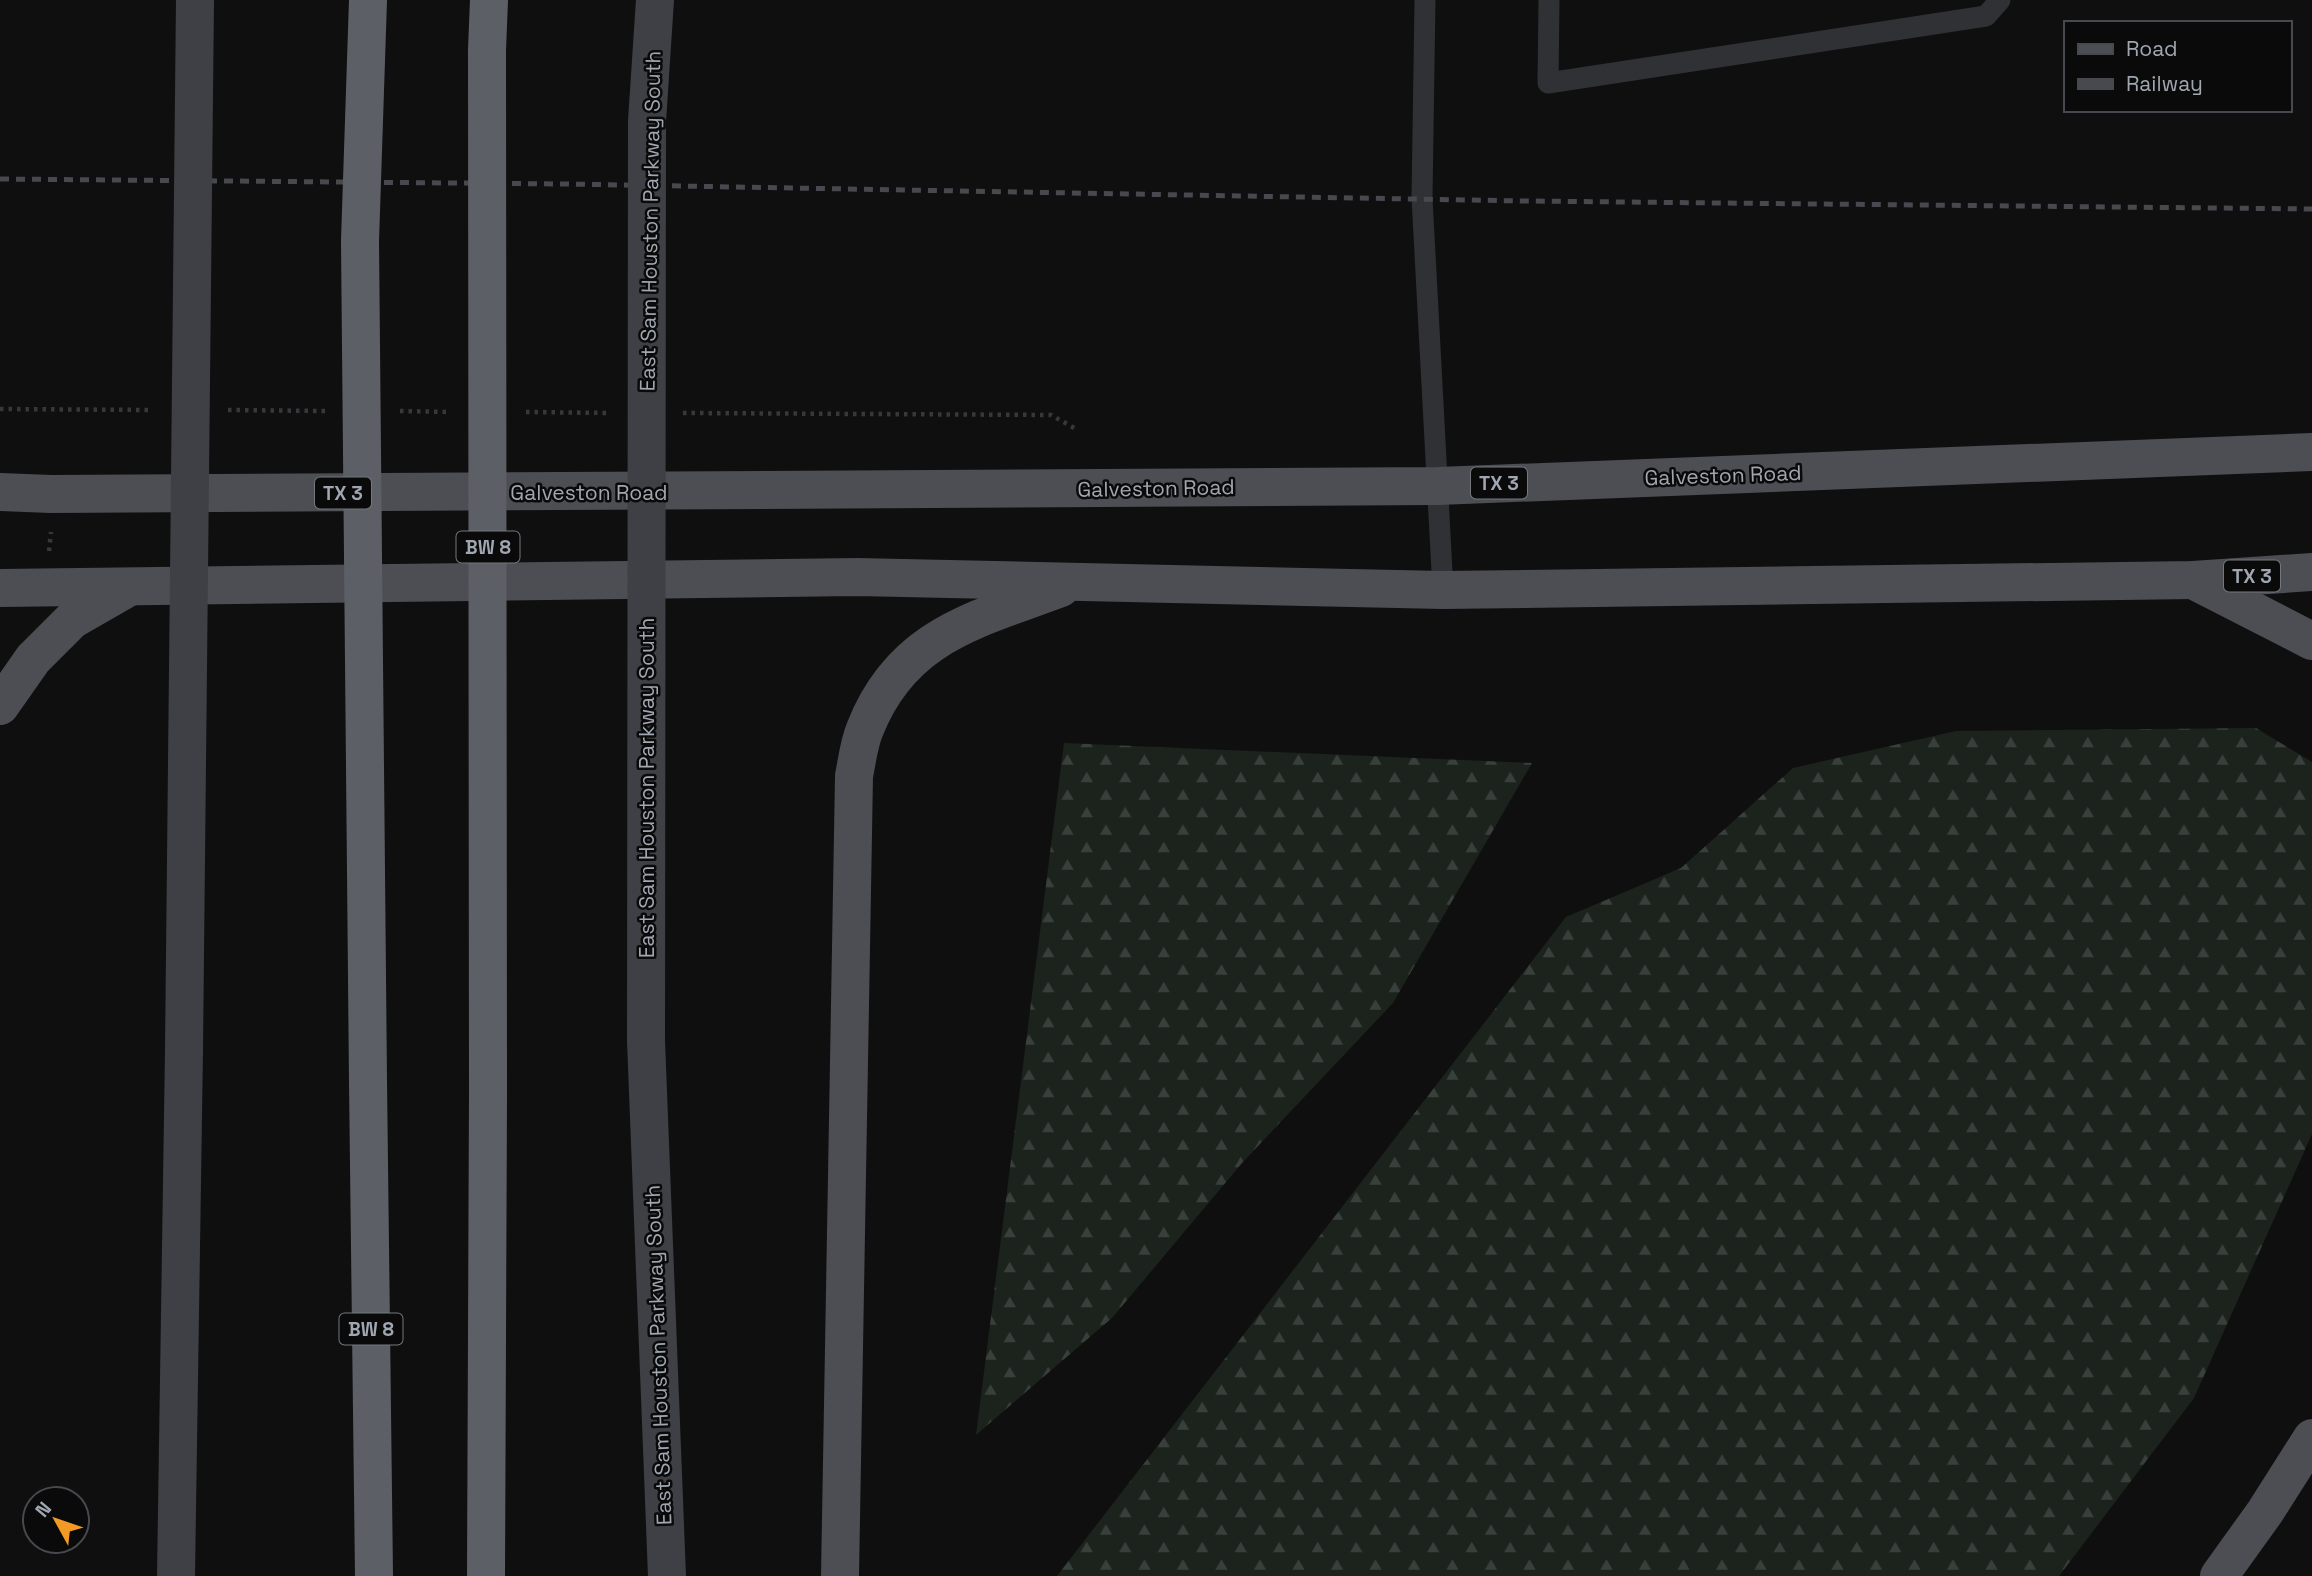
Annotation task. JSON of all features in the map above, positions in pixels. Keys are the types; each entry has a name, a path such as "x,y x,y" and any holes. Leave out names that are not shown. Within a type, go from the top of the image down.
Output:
{"highway":[{"name":"BW 8","path":"368,0 360,241 374,1576"},
{"name":"BW 8","path":"486,1576 489,0"}],"main road":[{"path":"176,1576 195,0"},
{"name":"East Sam Houston Parkway South","path":"655,0 648,121 646,1041 667,1576"},
{"name":"Galveston Road","path":"0,492 839,491 1438,485 2312,452"},
{"name":"TX 3","path":"0,588 857,577 1443,590 2193,580 2312,572"},
{"path":"2193,580 2312,641"},
{"path":"840,1576 853,776 864,729 887,688 905,664 930,643 958,626 1080,581"},
{"path":"0,706 33,659 72,620 128,588"},
{"path":"2218,1576 2265,1513 2312,1438"}],"lane":[{"path":"1425,0 1422,198 1443,590"},
{"path":"1549,0 1548,83 1986,16 2000,0"}],"path":[{"path":"0,409 164,410"},
{"path":"220,410 331,411"},
{"path":"400,411 455,412"},
{"path":"524,412 621,413"},
{"path":"677,413 1051,415 1076,429"},
{"path":"48,552 51,531"}],"green space":[{"path":"2256,728 2312,762 2312,1134 2194,1398 2059,1576 1057,1576 1566,917 1681,868 1793,768 1956,731"},
{"path":"1064,743 1532,763 1393,1003 1242,1163 1112,1318 976,1435"}],"railway":[{"path":"0,179 567,184 1524,201 2312,209"}]}
